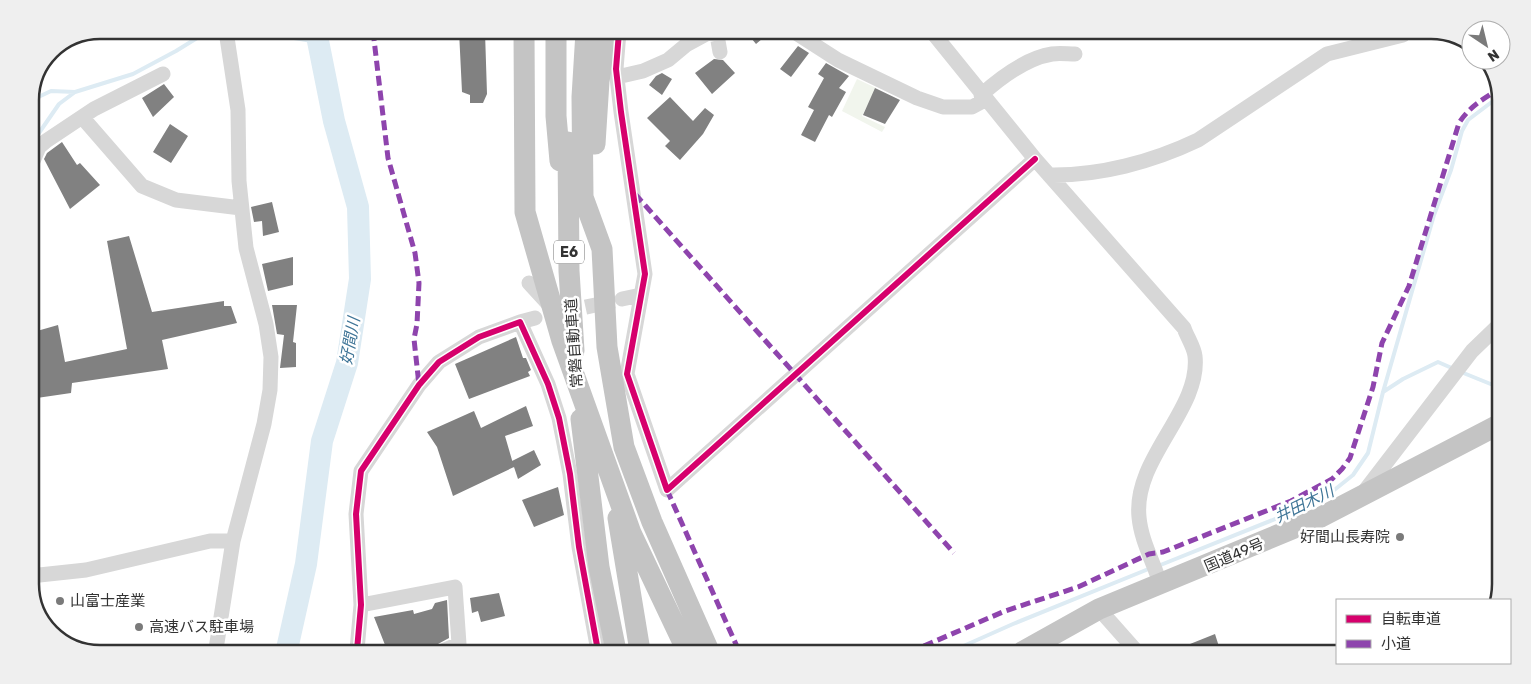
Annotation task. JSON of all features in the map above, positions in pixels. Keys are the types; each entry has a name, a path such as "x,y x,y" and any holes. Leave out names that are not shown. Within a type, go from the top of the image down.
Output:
{"highway":[{"path":"524,39 525,212 544,313 562,340 631,533 685,645"},
{"path":"556,39 556,116 569,270"},
{"name":"常磐自動車道","path":"572,39 567,158 569,270 579,404 599,567 615,645"},
{"path":"586,39 582,98 583,197 602,249 607,347 624,447 652,522 705,645"},
{"name":"常磐自動車道","path":"592,39 590,84 592,252 606,434 622,552 639,645"},
{"path":"591,183 600,81 606,39"},
{"name":"国道49号","path":"1035,645 1159,578 1279,536 1360,497 1492,428"}],"street":[{"path":"217,645 233,541 264,424 270,382 271,357 266,324 246,248 238,180 238,110 227,39"},
{"path":"619,39 617,77 645,274 627,374 667,490 1035,159"},
{"path":"617,77 643,71 668,60 686,45 698,39"},
{"path":"718,39 720,52"},
{"path":"805,39 838,60 917,98 943,107 972,107 994,83 1034,60 1052,54 1075,54"},
{"path":"938,39 1048,175 1184,328 1195,355 1194,382 1147,471 1140,497 1138,516 1159,578"},
{"path":"1048,175 1074,176 1111,170 1176,151 1198,140 1326,54 1387,39"},
{"path":"39,147 82,117 163,74"},
{"path":"82,117 122,161 124,168 142,186 170,198 241,208"},
{"path":"358,645 362,605 356,514 361,471 419,385 439,362 479,337 544,313 528,283"},
{"path":"622,299 641,295"},
{"path":"520,322 548,384 559,418 570,474 579,548 597,645"},
{"path":"1360,497 1458,370 1492,332"},
{"path":"39,575 86,570 210,541 233,541"},
{"path":"362,605 455,587 459,644 457,645"},
{"path":"1099,609 1131,645"}],"shaded area":[{"path":"857,79 876,88 862,116 885,127 882,132 842,111"}],"building":[{"path":"459,39 485,39 487,94 483,103 470,103 470,95 462,92"},
{"path":"752,39 762,39 756,44"},
{"path":"798,46 809,53 791,77 780,69"},
{"path":"714,59 723,60 735,73 712,94 695,73"},
{"path":"826,63 849,76 839,88 846,92 832,117 829,115 815,142 801,135 814,110 808,107 824,78 818,74"},
{"path":"662,73 672,79 662,95 649,85 656,76"},
{"path":"164,84 174,97 153,117 142,98"},
{"path":"875,88 900,100 885,124 863,115"},
{"path":"670,97 693,121 705,108 714,115 703,134 680,160 665,146 670,141 647,118"},
{"path":"170,124 188,136 171,163 153,152"},
{"path":"62,142 77,165 80,163 100,185 70,209 44,159 47,153"},
{"path":"272,202 279,232 263,236 262,221 254,222 251,207"},
{"path":"129,236 152,312 224,301 224,306 231,306 237,323 162,340 168,369 72,383 71,393 39,398 39,330 58,325 65,362 127,349 107,241"},
{"path":"293,257 293,285 268,291 262,264"},
{"path":"272,305 297,305 293,342 296,343 296,367 280,368 284,335 277,334"},
{"path":"516,337 523,358 526,358 531,370 528,372 530,376 469,399 455,364"},
{"path":"526,406 533,426 505,436 514,467 453,496 437,447 427,432 474,411 481,428"},
{"path":"534,450 541,465 518,479 512,461"},
{"path":"558,487 564,515 534,527 522,500"},
{"path":"499,593 505,616 481,622 478,611 472,613 470,598"},
{"path":"447,600 449,638 438,645 385,645 374,617 413,610 414,614 432,609 435,603"},
{"path":"1215,634 1218,645 1188,645"}],"waterway":[{"path":"39,133 59,104 75,92 133,74 195,39"},
{"path":"300,39 318,42"},
{"name":"好間川","path":"288,645 306,564 322,441 347,363 360,279 358,207 334,121 318,39"},
{"path":"39,97 51,91 75,92"},
{"name":"井田木川","path":"1158,566 1300,509 1328,495 1353,475 1368,453 1383,392 1434,215 1451,170 1462,131 1468,120 1492,102"},
{"path":"1383,392 1403,379 1438,362 1454,369"},
{"path":"1461,372 1492,385"},
{"name":"井田木川","path":"966,645 1151,568"}],"tunnel":[{"path":"563,312 614,301"}],"marked path":[{"path":"374,39 388,158 415,253 419,283 417,324 414,339 419,385"},
{"path":"926,645 1005,611 1078,587 1149,554 1163,552 1291,501 1332,479 1350,458 1373,387 1382,343 1409,286 1459,123 1472,108 1492,94"},
{"path":"635,194 954,553"},
{"path":"667,490 736,645"}],"cycle path":[{"path":"618,39 616,69 645,274 627,374 667,490 1035,159"},
{"path":"357,645 361,605 356,514 361,471 419,385 439,362 479,337 520,322 548,384 559,418 570,474 579,547 597,645"}],"place":[{"name":"好間山長寿院","path":"1400,537"},
{"name":"山富士産業","path":"60,601"},
{"name":"高速バス駐車場","path":"139,627"}]}
